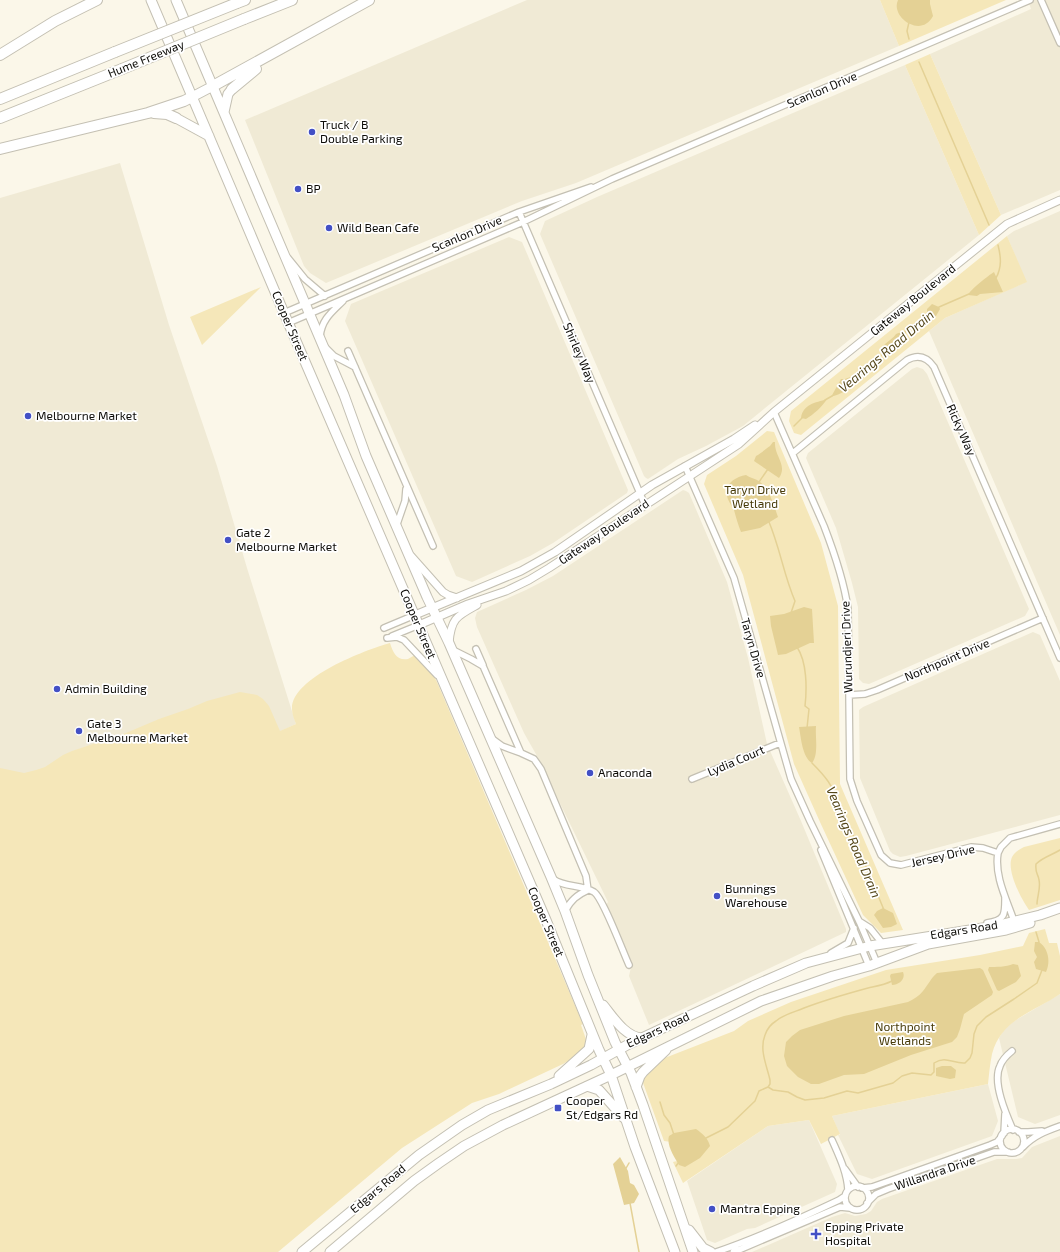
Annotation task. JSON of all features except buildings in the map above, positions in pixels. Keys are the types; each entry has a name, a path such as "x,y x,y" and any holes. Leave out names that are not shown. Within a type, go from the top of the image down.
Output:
{"highway":[{"path":"0,55 55,21 97,0"},
{"name":"Hume Freeway","path":"0,118 292,0"},
{"path":"213,86 369,0"},
{"name":"Hume Freeway","path":"0,99 241,2"},
{"path":"232,89 250,73 306,36"},
{"path":"0,149 148,113 192,97"},
{"path":"148,113 160,113 176,118"}],"main road":[{"name":"Cooper Street","path":"151,0 288,323 546,920 592,1033 611,1075 635,1147 675,1252"},
{"name":"Cooper Street","path":"176,0 324,346 344,395 366,456 396,527 432,609 438,618 451,646 551,877 599,1001 619,1049 628,1066 643,1105 693,1252"},
{"path":"192,97 213,86"},
{"path":"224,112 228,94 232,89"},
{"path":"176,118 209,136"},
{"name":"Edgars Road","path":"302,1252 419,1155 449,1133 488,1110 551,1084 619,1049 781,973 823,957 882,943 995,926 1013,925 1060,908"},
{"name":"Edgars Road","path":"330,1252 414,1181 452,1154 503,1125 611,1075 761,1001 928,944 1060,914"},
{"path":"599,1001 629,1033 636,1037 642,1038"},
{"path":"551,1084 589,1049 592,1033"},
{"path":"636,1088 643,1072 670,1045"},
{"path":"587,1086 602,1092 627,1122"},
{"path":"342,1218 353,1232"},
{"path":"682,1221 702,1248 711,1252"}],"street":[{"name":"Scanlon Drive","path":"288,323 523,222 612,179 1030,0"},
{"path":"1041,0 1060,43"},
{"name":"Scanlon Drive","path":"284,313 519,212 612,179"},
{"name":"Gateway Boulevard","path":"419,625 468,604 489,598 529,580 739,444 774,412 1007,224 1060,200"},
{"name":"Shirley Way","path":"519,212 645,505"},
{"path":"284,253 305,279 325,296"},
{"name":"Scanlon Drive","path":"320,338 321,328 325,320 346,298"},
{"path":"324,346 334,356 356,367"},
{"path":"348,351 433,546"},
{"name":"Ricky Way","path":"792,453 907,360 919,356 928,360 934,367 1060,658"},
{"name":"Gateway Boulevard","path":"415,615 521,571 555,552 639,494 734,439 774,412"},
{"name":"Wurundjeri Drive","path":"774,412 831,544 845,593 848,609 848,766 851,784 879,850 884,859 888,862"},
{"name":"Taryn Drive","path":"685,466 734,578 791,779 810,822 859,921 866,947 873,964"},
{"path":"396,527 406,501 406,485"},
{"path":"406,550 443,592 457,598"},
{"path":"555,552 562,560"},
{"path":"451,646 451,626 455,620 464,612 489,598"},
{"path":"384,628 415,615"},
{"name":"Northpoint Drive","path":"849,695 865,694 877,690 1043,618"},
{"path":"419,625 387,638 397,637 404,640 433,670 445,685"},
{"name":"Cooper Street","path":"451,646 483,666"},
{"path":"476,649 521,753"},
{"path":"490,737 502,746 534,759 540,769 578,856 586,876 588,890"},
{"name":"Lydia Court","path":"692,779 780,743"},
{"name":"Taryn Drive","path":"810,822 832,880 854,928 866,947"},
{"path":"1013,925 997,866 998,853 1001,847 1010,838 1060,824"},
{"name":"Jersey Drive","path":"888,862 906,865 971,847 984,848 998,853"},
{"name":"Cooper Street","path":"551,877 564,885 579,886 594,892 600,899 629,966"},
{"name":"Cooper Street","path":"565,911 573,899 579,894 588,890"},
{"path":"924,937 944,930 998,920 1004,914 1005,897"},
{"path":"859,921 870,928 882,943"},
{"path":"823,957 848,943 854,928"},
{"path":"1012,1051 1003,1060 997,1079 1005,1112 1016,1131 1023,1137 1023,1147"},
{"path":"1005,1112 1001,1140 1002,1147 1008,1152 1014,1153 1021,1150 1030,1140 1048,1130 1060,1126"},
{"path":"1003,1134 1016,1131 1028,1132 1048,1130"},
{"name":"Willandra Drive","path":"860,1187 872,1187 990,1146 997,1142 1003,1134"},
{"path":"832,1140 844,1167 848,1183 846,1203 850,1208"},
{"name":"Willandra Drive","path":"867,1203 876,1194 888,1189 994,1152 1008,1152"},
{"path":"735,1252 840,1207 854,1210 862,1209 867,1203 867,1193 860,1187 844,1167"},
{"path":"716,1252 733,1247 779,1228 839,1200 851,1188 860,1187"}],"shaded area":[{"path":"527,0 880,0 899,46 576,183 522,201 326,283 310,273 304,266 245,120"},
{"path":"1028,0 1060,0 1060,190 1001,215 930,54 1031,9"},
{"path":"905,65 979,235 743,426 678,459 648,479 646,478 540,234 545,221 597,197"},
{"path":"120,163 169,325 217,466 296,724 143,796 0,846 0,198"},
{"path":"1060,211 1060,635 929,331 945,318 1026,282 1007,236 1014,231"},
{"path":"509,237 522,242 628,490 627,493 553,543 530,556 472,582 456,576 345,321 351,304"},
{"path":"917,367 923,369 927,374 1029,609 1025,616 869,684 863,683 859,679 858,607 852,583 836,528 806,458 808,453 912,369"},
{"path":"683,490 689,493 727,582 748,658 767,744 801,821 846,932 649,1025 629,976 632,963 606,905 608,902 537,756 524,733 477,627 475,618 477,612 553,576"},
{"path":"1033,632 1040,635 1060,681 1060,815 906,856 900,857 893,854 890,851 860,778 859,710"},
{"path":"1060,994 1060,1115 1035,1124 1018,1117 999,1038 1005,1028 1016,1020"},
{"path":"988,1084 998,1121 992,1136 872,1179 857,1174 838,1135 840,1135 832,1116"},
{"path":"809,1120 837,1184 835,1192 755,1228 747,1229 715,1243 707,1240 687,1181 768,1126"},
{"path":"1060,1136 1060,1252 752,1252 832,1217 845,1213 855,1216 866,1214 871,1211 877,1202 882,1199 997,1159 1022,1158 1032,1147"}],"green space":[{"path":"880,0 1006,0 899,46"},
{"path":"930,54 1001,215 979,235 905,65"},
{"path":"1007,236 1027,282 945,318 801,435 794,433 789,421 791,411"},
{"path":"261,287 202,345 190,317"},
{"name":"Taryn Drive Wetland","path":"767,431 774,432 821,543 838,606 840,784 903,930 881,933 863,915 794,764 743,575 704,484 707,475 736,456"},
{"path":"390,643 396,656 401,659 408,659 415,655 433,674 437,682 583,1024 581,1025 588,1045 573,1058 563,1064 499,1094 472,1103 402,1148 278,1252 0,1252 0,768 24,773 36,770 45,767 72,751 126,733 207,701 240,692 257,695 263,699 269,706 280,731 296,724 292,709 295,698 303,687 316,676 348,659"},
{"path":"1060,838 1060,900 1029,910 1015,884 1011,869 1012,857 1016,852 1024,847"},
{"name":"Northpoint Wetlands","path":"1045,929 1049,943 1057,943 1060,956 1060,994 1011,1024 1003,1032 996,1042 992,1054 988,1084 832,1116 840,1134 821,1144 809,1120 768,1126 683,1183 673,1162 677,1161 686,1144 664,1141 642,1080 646,1076 639,1068 734,1031 748,1021 791,1002 886,970 980,955 1023,946 1029,933"}],"water":[{"path":"898,0 930,0 933,16 928,23 921,26 915,26 908,23 902,19 898,13"},
{"path":"994,272 1003,292 980,294 977,296 968,295 976,286"},
{"path":"932,304 940,309 936,316 932,317 927,315 927,309"},
{"path":"906,330 906,337 897,350 890,355 883,356 882,350 884,345 896,334"},
{"path":"856,375 846,390 831,397 841,379"},
{"path":"827,399 812,415 806,419 801,418 802,413 807,407"},
{"path":"775,442 776,452 782,469 779,478 754,461 756,456"},
{"path":"746,475 759,481 763,485 771,498 778,517 760,528 741,532 734,510 729,502 727,488 734,479"},
{"path":"804,607 812,609 814,643 810,643 786,654 778,655 770,616 784,614"},
{"path":"816,726 816,750 812,763 804,752 799,727"},
{"path":"883,908 893,913 897,924 891,927 883,928 874,915 877,911"},
{"path":"1035,942 1039,942 1045,948 1048,955 1048,968 1046,972 1036,969 1034,962 1037,957 1034,951"},
{"path":"1013,964 1018,965 1021,976 1016,982 999,991 997,990 988,970 989,967"},
{"path":"980,968 983,970 993,992 992,995 964,1014 957,1037 952,1042 911,1055 864,1074 844,1075 819,1084 811,1084 798,1077 787,1066 784,1056 786,1042 800,1030 844,1016 908,1002 921,993 937,973"},
{"path":"903,972 903,979 897,984 892,985 891,974"},
{"path":"951,1066 956,1070 955,1078 950,1079 936,1076 936,1068"},
{"path":"696,1129 705,1136 710,1146 700,1158 685,1167 679,1165 670,1147 668,1140 669,1136 674,1133"},
{"path":"620,1157 628,1171 630,1183 634,1185 639,1194 634,1203 624,1205 613,1164"}],"waterway":[{"name":"Vearings Road Drain","path":"909,22 907,31 909,39"},
{"name":"Vearings Road Drain","path":"919,62 989,225"},
{"name":"Vearings Road Drain","path":"996,278 1000,262 998,245"},
{"name":"Vearings Road Drain","path":"939,307 969,294"},
{"name":"Vearings Road Drain","path":"905,332 928,314"},
{"name":"Vearings Road Drain","path":"854,376 883,354"},
{"name":"Vearings Road Drain","path":"825,400 832,396"},
{"name":"Vearings Road Drain","path":"794,426 802,418"},
{"name":"Vearings Road Drain","path":"759,482 768,469"},
{"name":"Vearings Road Drain","path":"769,522 795,601 791,613"},
{"name":"Vearings Road Drain","path":"797,647 803,660 806,675 805,706 809,709 807,728"},
{"name":"Vearings Road Drain","path":"812,763 832,787 838,805 841,806 884,910"},
{"path":"1037,904 1039,878 1036,872 1036,864 1060,850"},
{"path":"1036,932 1039,942"},
{"path":"706,1138 728,1127 755,1101 759,1091 768,1087 773,1090 788,1092 805,1100 824,1098 847,1091 858,1093 893,1083 902,1076 912,1073 931,1075 934,1072 934,1063 942,1060 965,1063 970,1058 972,1053 974,1034 977,1026 986,1017 1037,983 1042,970"},
{"name":"Vearings Road Drain","path":"768,1087 770,1080 764,1058 763,1041 772,1024 786,1015 812,1005 892,981"},
{"path":"660,1102 664,1115 670,1123 674,1135"},
{"path":"676,1166 679,1162"},
{"path":"625,1170 629,1163"},
{"path":"630,1203 639,1252"}],"place":[{"name":"Truck / B Double Parking","path":"312,132"},
{"name":"BP","path":"298,189"},
{"name":"Wild Bean Cafe","path":"329,228"},
{"name":"Melbourne Market","path":"28,416"},
{"name":"Gate 2 Melbourne Market","path":"228,540"},
{"name":"Admin Building","path":"57,689"},
{"name":"Gate 3 Melbourne Market","path":"79,731"},
{"name":"Anaconda","path":"590,773"},
{"name":"Bunnings Warehouse","path":"717,896"},
{"name":"Cooper St/Edgars Rd","path":"558,1108"},
{"name":"Mantra Epping","path":"712,1209"},
{"name":"Epping Private Hospital","path":"816,1234"}]}
